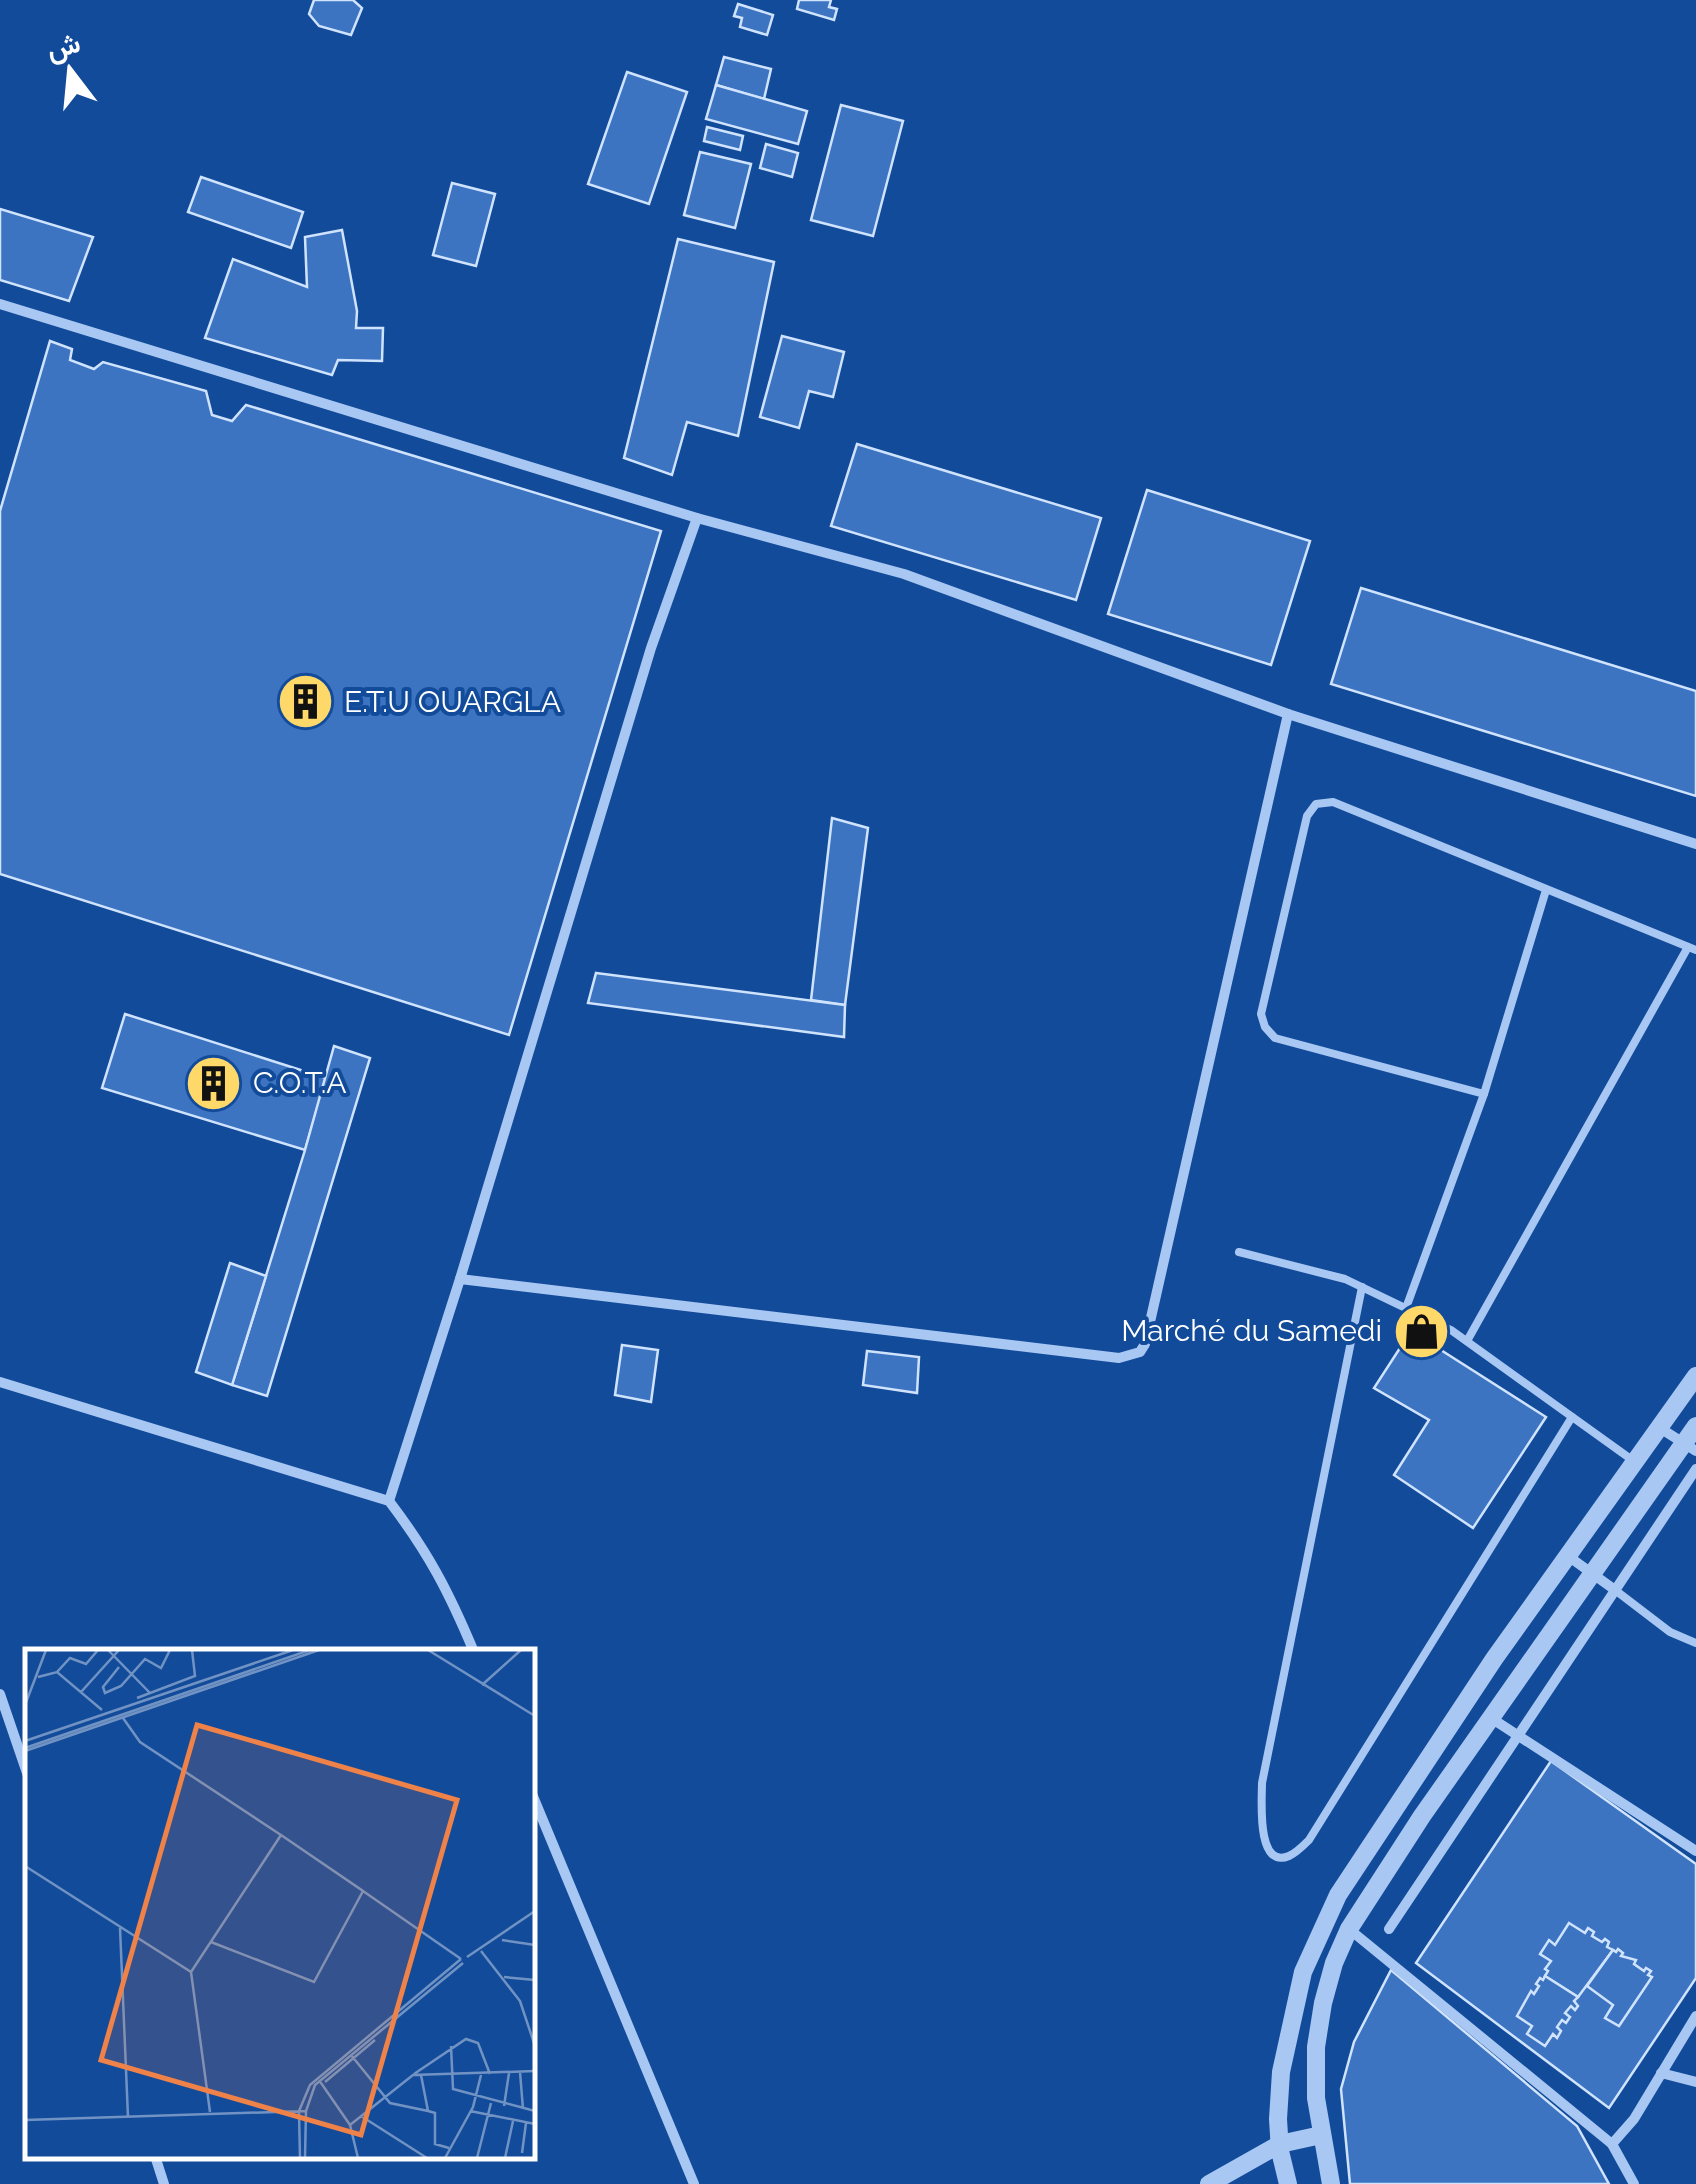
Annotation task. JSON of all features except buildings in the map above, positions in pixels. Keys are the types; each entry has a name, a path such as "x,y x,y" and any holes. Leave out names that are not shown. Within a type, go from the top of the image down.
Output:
{"street":[{"path":"0,304 697,518 904,574 1288,714 1696,844"},
{"path":"388,1501 460,1279 651,648 697,518"},
{"path":"460,1279 1119,1358 1140,1352 1145,1344 1288,714"},
{"path":"1288,2184 1280,2144 1278,2099 1291,2021 1303,1972 1338,1896 1494,1659 1696,1376"},
{"path":"0,1382 388,1501 441,1575 473,1649"},
{"path":"1331,2184 1320,2135 1316,2077 1322,2002 1350,1928 1490,1718 1690,1447 1696,1426"},
{"path":"1660,1428 1690,1447"},
{"path":"1390,1929 1696,1469"},
{"path":"1568,1556 1615,1590"},
{"path":"0,1694 25,1767"},
{"path":"1490,1718 1696,1851"},
{"path":"535,1801 694,2184"},
{"path":"1350,1928 1612,2144 1634,2184"},
{"path":"1612,2144 1634,2118 1696,2016"},
{"path":"1661,2073 1696,2082"},
{"path":"1209,2184 1280,2144 1320,2135"},
{"path":"156,2159 164,2184"}],"lane":[{"path":"1467,1342 1692,948 1333,802 1316,804 1307,816 1261,1014 1265,1027 1276,1038 1484,1094"},
{"path":"1406,1308 1484,1094 1546,890"},
{"path":"1239,1252 1345,1279 1406,1308 1467,1342 1635,1462"},
{"path":"1362,1288 1262,1782 1263,1834 1269,1851 1277,1856 1288,1857 1309,1840 1572,1417"},
{"path":"1615,1590 1670,1632 1696,1643"}],"place":[{"name":"E.T.U OUARGLA","path":"305,702"},
{"name":"C.O.T.A","path":"214,1083"},
{"name":"Marché du Samedi","path":"1421,1331"}]}
